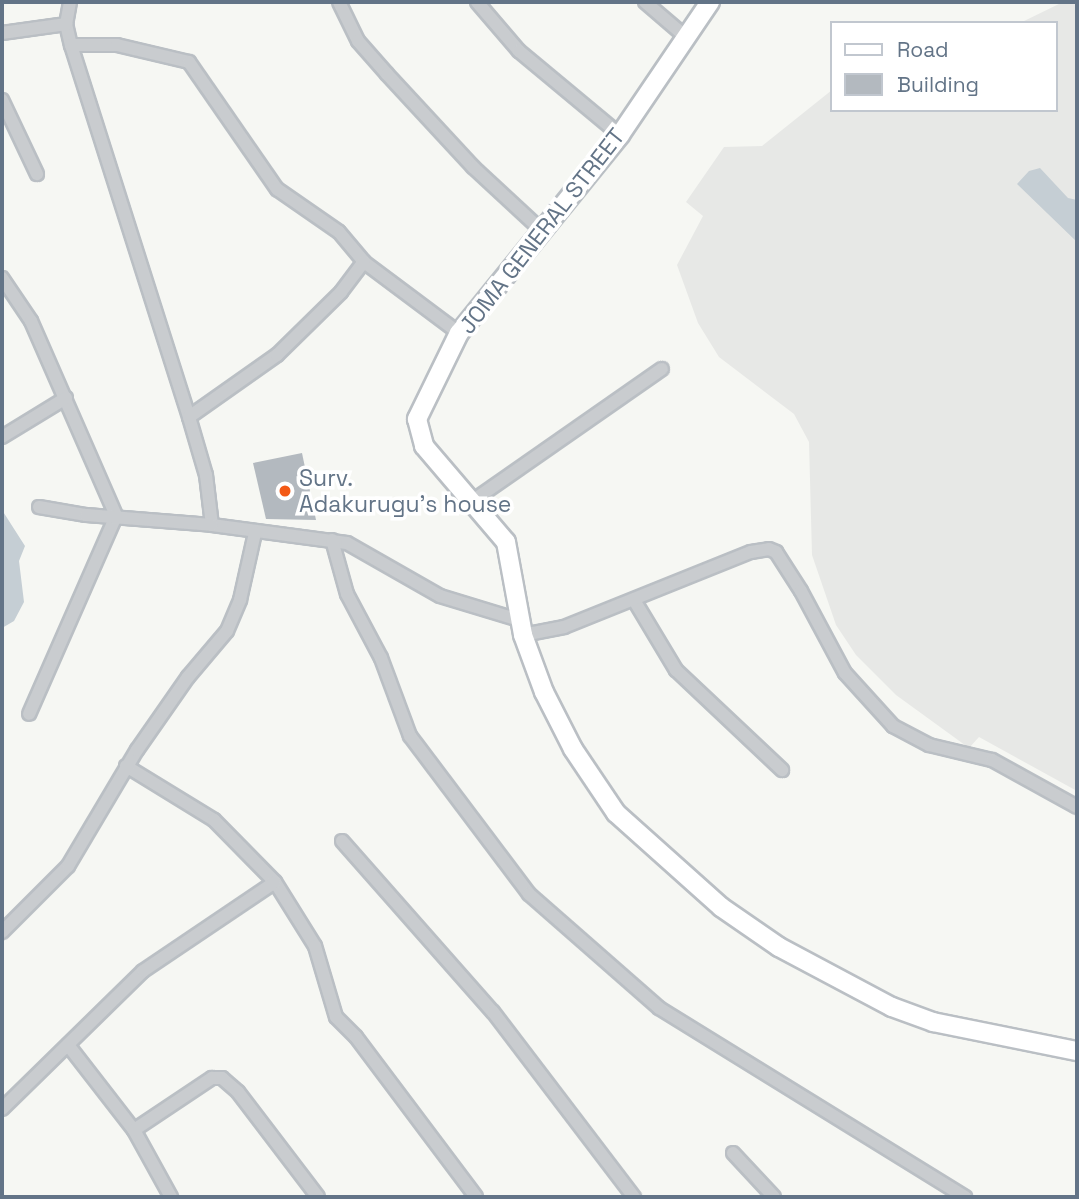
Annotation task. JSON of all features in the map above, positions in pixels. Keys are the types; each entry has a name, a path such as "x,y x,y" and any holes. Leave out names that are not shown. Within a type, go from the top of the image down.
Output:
{"street":[{"path":"70,2 66,24 71,44 189,417 206,475 212,524"},
{"path":"339,2 358,41 380,66 473,167 542,231"},
{"path":"477,2 519,51 620,135"},
{"path":"645,2 686,37"},
{"name":"JOMA GENERAL STREET","path":"710,2 620,135 459,332 417,419 424,446 474,500 506,542 521,628 544,692 573,749 615,813 721,907 779,947 892,1007 933,1022 1077,1051"},
{"path":"2,33 66,24"},
{"path":"71,44 117,46 189,62 277,189 339,232 364,262 459,332"},
{"path":"2,100 37,174"},
{"path":"189,417 277,355 332,301 364,262"},
{"path":"2,278 31,321 116,516 29,714"},
{"path":"474,500 662,369"},
{"path":"2,437 66,398"},
{"path":"39,507 212,524 255,533 332,540 440,596 521,628 564,627 751,551 776,552 845,673 893,726 929,745 992,760 1077,807"},
{"path":"2,932 68,866 127,766 188,677 227,631 240,600 255,533"},
{"path":"332,540 347,594 382,658 406,729 529,894 659,1008 965,1197"},
{"path":"634,600 676,670 782,769"},
{"path":"127,766 214,820 275,882 315,946 336,1017 356,1037 477,1197"},
{"path":"342,841 493,1013 634,1197"},
{"path":"2,1109 144,971 275,882"},
{"path":"68,1045 134,1130 172,1197"},
{"path":"134,1130 212,1078 222,1078 238,1092 318,1197"},
{"path":"733,1153 774,1197"}],"shaded area":[{"path":"1063,2 1077,2 1077,791 979,737 969,748 896,695 856,655 836,625 812,555 809,442 794,414 719,357 698,323 677,265 703,216 686,202 724,147 762,146 830,92 830,112 1058,112 1058,21 1024,21"},
{"path":"1040,168 1068,198 1077,200 1077,242 1017,184 1029,171"},
{"path":"2,510 25,546 19,561 24,602 14,621 2,628"}],"building":[{"name":"Surv. Adakurugu's house","path":"302,453 316,520 266,519 253,463"}],"place":[{"name":"Surv. Adakurugu's house","path":"285,491"}]}
